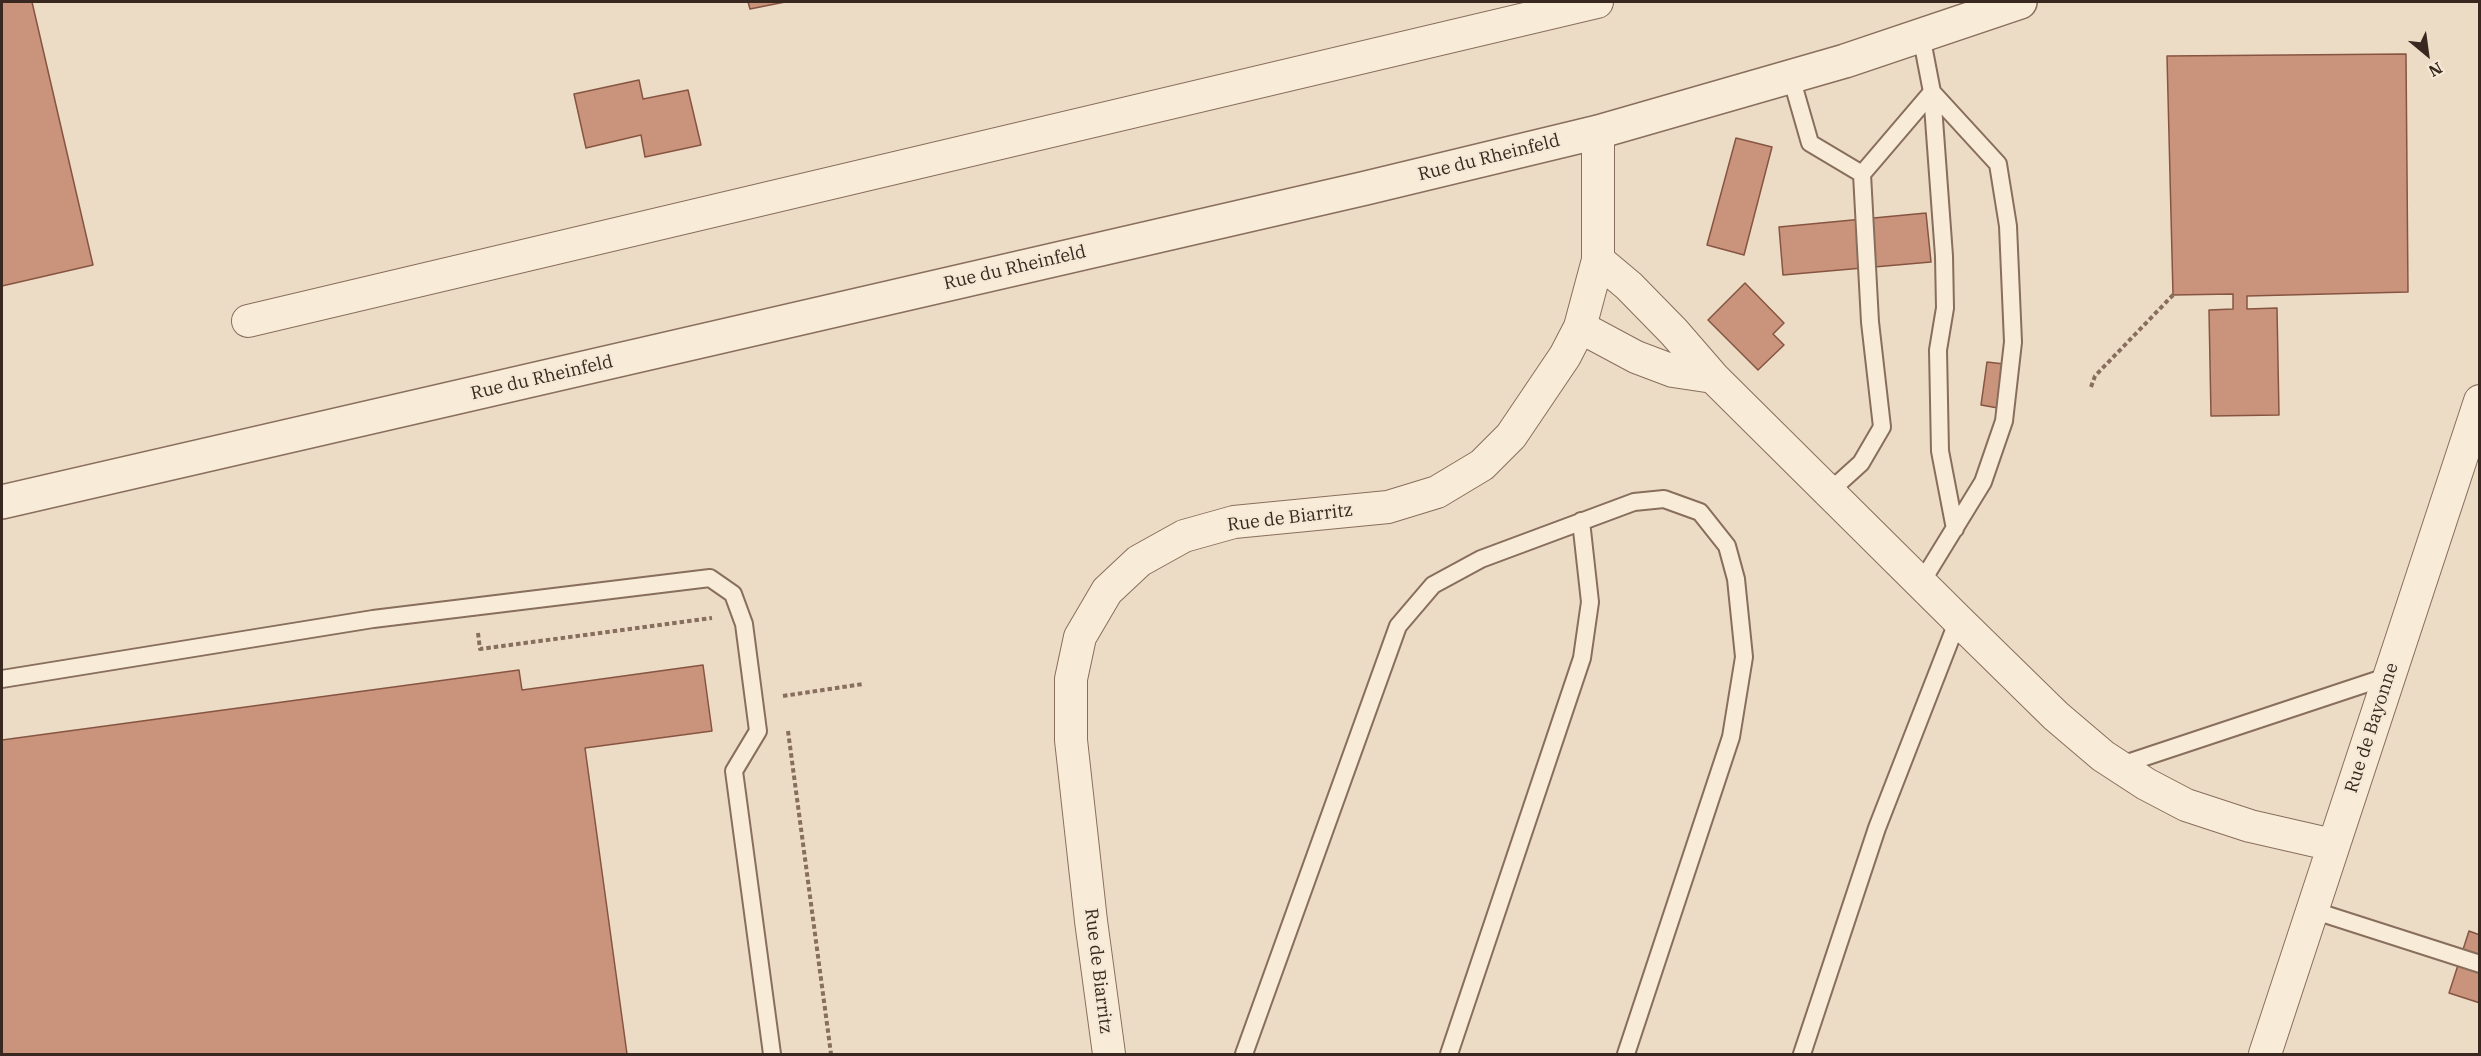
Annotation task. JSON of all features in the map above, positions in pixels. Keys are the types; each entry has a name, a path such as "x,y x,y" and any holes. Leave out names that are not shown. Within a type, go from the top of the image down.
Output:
{"street":[{"path":"248,321 1597,2"},
{"name":"Rue du Rheinfeld","path":"2,502 1366,188 1598,132 1791,77 2020,2"},
{"name":"Rue de Biarritz","path":"1109,1054 1091,921 1071,740 1071,679 1080,637 1107,591 1139,561 1184,536 1234,522 1388,507 1437,492 1482,465 1511,435 1564,356 1580,327 1598,260 1598,132"},
{"path":"1598,260 1636,294 1713,377 1958,620 2056,716 2103,756 2146,784 2186,805 2250,826 2333,845"},
{"path":"1580,327 1636,357 1673,371 1713,377"},
{"name":"Rue de Bayonne","path":"2265,1054 2480,401"}],"lane":[{"path":"1921,35 1932,92 1944,256 1945,308 1938,350 1940,451 1955,529"},
{"path":"1791,77 1810,143 1862,174"},
{"path":"1829,492 1861,463 1882,427 1870,322 1862,174 1932,92"},
{"path":"1921,583 1983,482 2004,422 2013,342 2008,226 1998,164 1932,92"},
{"path":"1244,1054 1398,626 1433,585 1481,559 1634,502 1664,499 1700,512 1727,546 1736,579 1744,657 1731,737 1626,1054"},
{"path":"1449,1054 1582,658 1590,602 1581,521"},
{"path":"2,679 373,619 710,578 733,594 744,624 758,730 734,771 772,1054"},
{"path":"1802,1054 1877,828 1958,620"},
{"path":"2118,766 2389,676"},
{"path":"2312,910 2480,964"}],"path":[{"path":"2091,387 2095,376 2173,295"},
{"path":"783,696 863,684"}],"building":[{"path":"2,2 32,2 93,265 2,286"},
{"path":"748,2 785,2 750,9"},
{"path":"2406,54 2408,292 2247,296 2247,309 2277,308 2279,415 2211,416 2209,310 2233,309 2233,294 2173,295 2167,56"},
{"path":"639,80 643,99 688,90 701,145 645,157 641,135 586,148 574,94"},
{"path":"1736,138 1772,147 1744,255 1707,245"},
{"path":"1926,213 1931,262 1783,275 1779,227"},
{"path":"1745,283 1784,323 1773,334 1784,345 1758,370 1708,320"},
{"path":"1987,362 2004,364 1998,408 1981,405"},
{"path":"703,665 712,731 585,748 627,1054 2,1054 2,740 519,670 522,690"},
{"path":"2469,931 2480,935 2480,1003 2449,993"}]}
